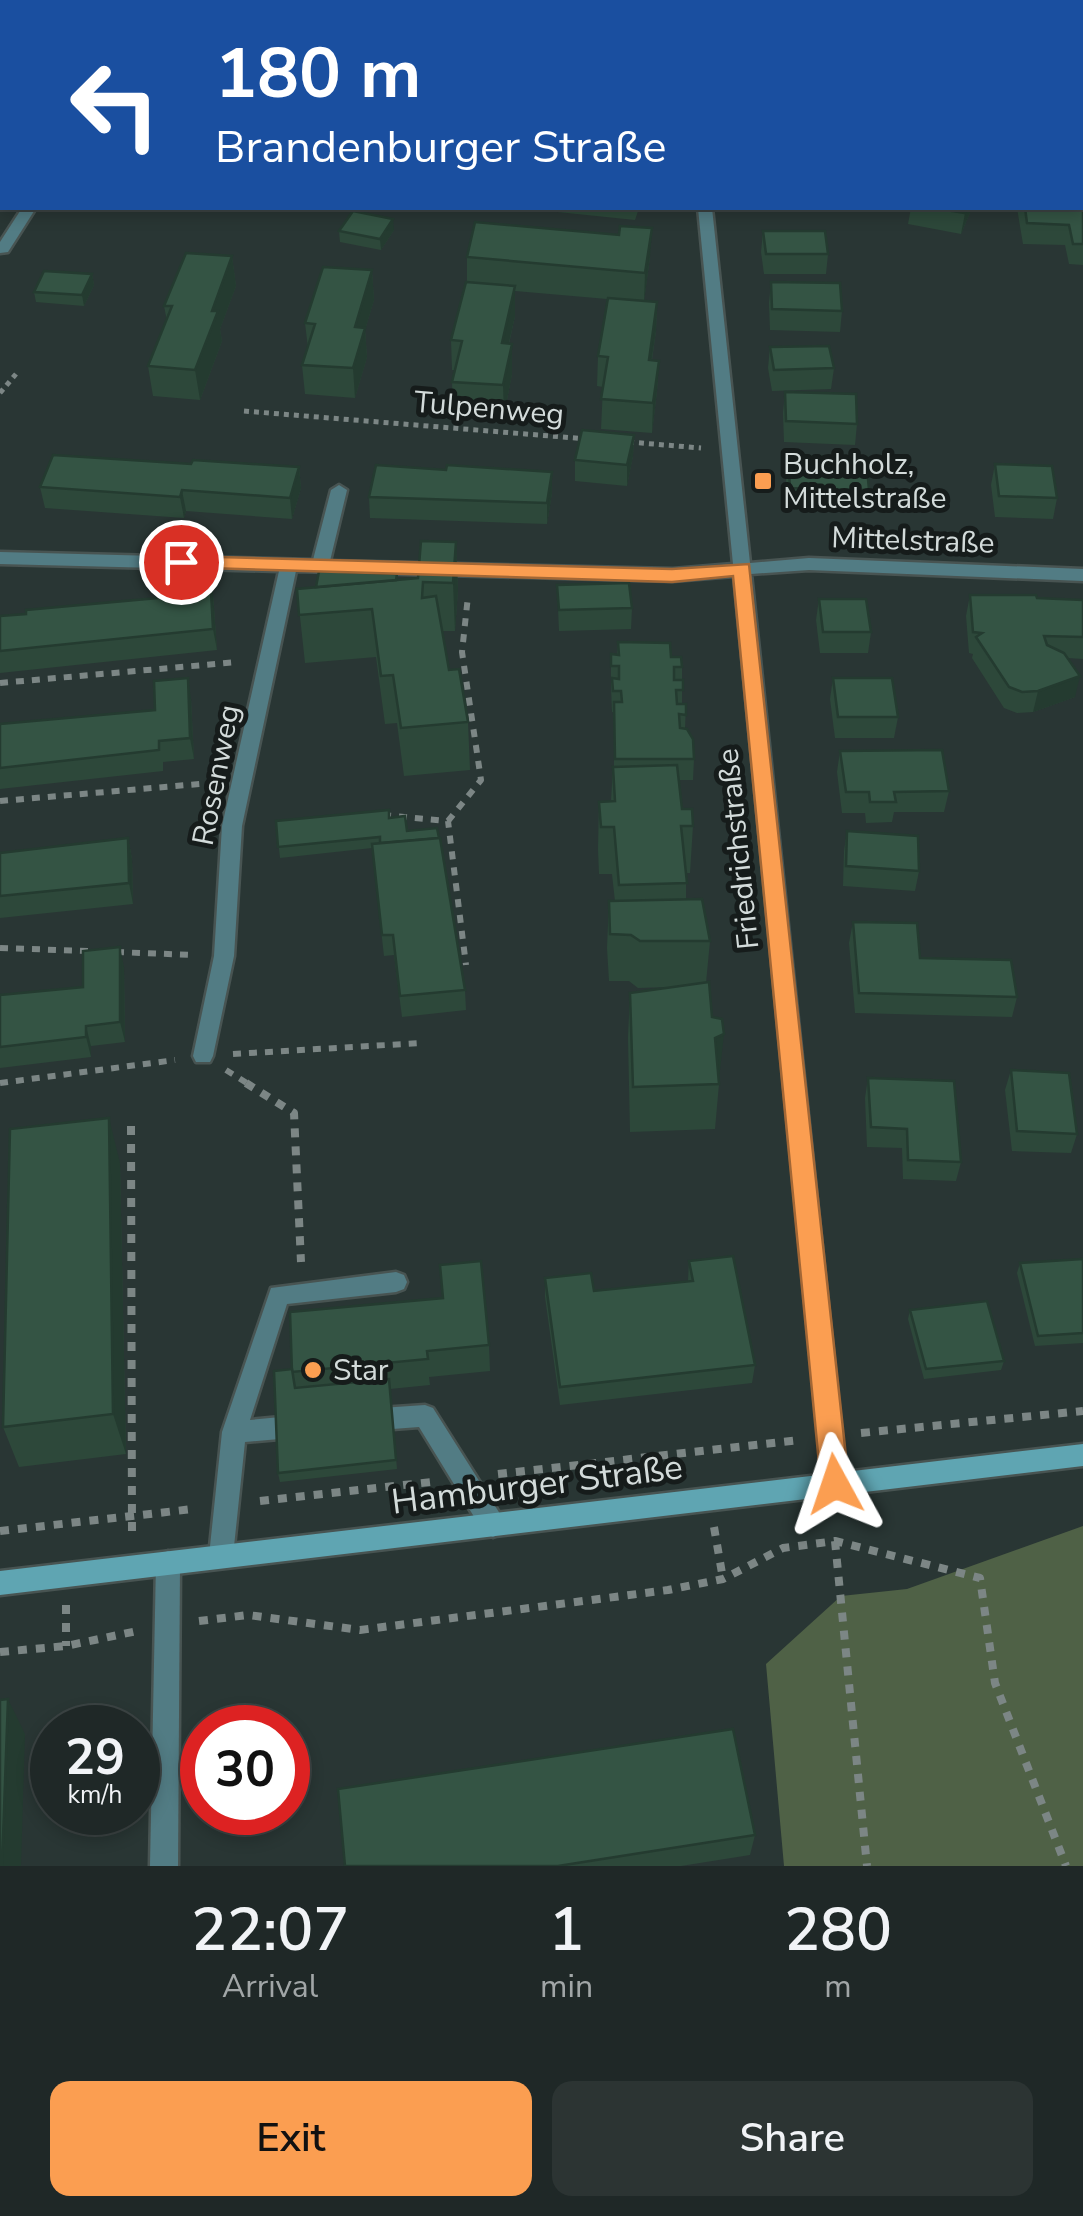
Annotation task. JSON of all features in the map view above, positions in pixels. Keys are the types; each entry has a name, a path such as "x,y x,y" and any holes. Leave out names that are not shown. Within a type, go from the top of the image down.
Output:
{"main road":[{"name":"Hamburger Straße","path":"0,1582 1083,1455"}],"street":[{"path":"2,250 28,210"},
{"name":"Friedrichstraße","path":"705,210 835,1484"},
{"path":"320,566 338,490"},
{"name":"Mittelstraße","path":"0,558 672,575 809,564 1083,575"},
{"name":"Rosenweg","path":"203,1056 224,956 232,826 290,565"},
{"path":"221,1556 234,1432 279,1295 396,1282"},
{"path":"234,1432 425,1416 494,1525"},
{"path":"164,1866 168,1563"}],"path":[{"path":"0,393 16,374"},
{"name":"Tulpenweg","path":"244,412 594,439"},
{"path":"613,441 730,450"},
{"path":"466,965 448,822 481,780 462,652 470,570"},
{"path":"0,682 270,659"},
{"path":"0,801 242,780"},
{"path":"367,813 448,822"},
{"path":"0,948 94,952"},
{"path":"112,952 224,956"},
{"path":"0,1083 203,1056 421,1043"},
{"path":"203,1056 294,1113 301,1262"},
{"path":"131,1126 133,1516"},
{"path":"0,1531 1083,1411"},
{"path":"836,1541 867,1866"},
{"path":"0,1652 66,1646 170,1625 248,1615 360,1630 668,1590 724,1578 784,1548 836,1541 980,1578 995,1683 1066,1866"}],"green space":[{"path":"1083,1526 1083,1866 784,1866 766,1664 841,1596 907,1589"}],"building":[{"path":"1025,210 1083,210 1083,244 1073,244 1069,225 1027,223"},
{"path":"353,211 393,219 380,239 339,231"},
{"path":"475,222 619,235 620,226 652,228 645,273 467,257"},
{"path":"763,231 825,231 828,254 766,254"},
{"path":"186,253 232,256 212,311 218,311 195,370 148,366 172,306 164,306"},
{"path":"323,267 372,270 355,327 365,328 353,368 302,365 315,324 305,323"},
{"path":"44,271 92,274 82,295 34,292"},
{"path":"466,282 515,286 502,343 512,344 503,385 452,382 462,341 451,340"},
{"path":"771,282 840,283 842,311 772,309"},
{"path":"608,298 657,302 649,360 659,361 653,403 601,399 608,357 598,356"},
{"path":"829,346 834,368 774,370 770,347"},
{"path":"785,392 856,394 857,424 786,421"},
{"path":"582,430 634,435 627,465 575,460"},
{"path":"53,455 299,467 290,498 182,490 180,497 40,487"},
{"path":"788,456 866,457 869,490 790,488"},
{"path":"995,464 1052,466 1057,498 999,496"},
{"path":"376,465 552,472 547,503 369,497"},
{"path":"421,541 456,542 453,583 423,582 422,598 436,596 449,670 459,669 468,722 401,728 393,675 381,676 372,609 299,615 297,589 418,578"},
{"path":"319,571 397,574 396,580 316,587"},
{"path":"210,573 213,629 0,651 0,616 26,614 26,610 179,596 178,576"},
{"path":"629,583 632,608 559,610 557,585"},
{"path":"970,595 1083,600 1083,637 1044,636 1047,645 1064,653 1080,676 1038,691 1022,692 1009,687 976,637 982,633 973,632"},
{"path":"819,599 866,599 871,632 823,632"},
{"path":"618,642 670,643 671,657 681,657 682,667 674,667 674,680 683,680 683,690 676,690 677,704 686,704 686,715 679,714 680,728 687,729 693,739 694,759 615,759 614,702 622,702 621,691 613,691 612,678 619,679 619,666 611,666 611,654 619,655"},
{"path":"188,678 190,738 159,741 159,750 0,768 0,724 155,710 154,681"},
{"path":"833,678 892,678 898,717 838,717"},
{"path":"942,750 949,791 894,792 896,802 870,802 869,792 846,792 840,751"},
{"path":"677,765 682,809 692,809 693,826 681,826 687,883 619,885 614,827 601,827 599,802 615,801 613,767"},
{"path":"389,810 389,818 405,816 407,831 437,828 439,838 380,843 380,837 278,847 276,821"},
{"path":"847,831 918,836 919,871 846,866"},
{"path":"128,838 129,883 0,896 0,853"},
{"path":"440,838 465,990 400,996 393,935 382,935 372,844"},
{"path":"702,899 710,941 640,941 631,935 610,934 609,901"},
{"path":"853,922 917,923 920,958 1011,960 1017,997 859,993"},
{"path":"120,947 120,1022 86,1026 86,1037 0,1047 0,995 83,987 83,951"},
{"path":"709,982 712,1017 722,1019 724,1034 715,1038 719,1084 633,1087 630,993"},
{"path":"1011,1070 1069,1073 1077,1134 1017,1131"},
{"path":"868,1078 954,1081 961,1162 908,1160 907,1129 871,1127"},
{"path":"109,1118 113,1414 3,1427 10,1129"},
{"path":"733,1256 755,1365 560,1387 545,1278 591,1273 594,1291 693,1281 689,1261"},
{"path":"1083,1259 1083,1333 1038,1336 1020,1263"},
{"path":"481,1261 489,1345 427,1351 428,1359 292,1372 290,1312 443,1298 440,1265"},
{"path":"987,1301 1004,1361 926,1369 910,1310"},
{"path":"292,1369 295,1388 389,1379 396,1460 278,1473 274,1371"},
{"path":"8,1699 2,1866 0,1866 0,1700"},
{"path":"733,1729 755,1835 558,1866 345,1866 338,1789"}],"place":[{"name":"Buchholz, Mittelstraße","path":"763,481"},
{"name":"Star","path":"313,1370"}],"route":[{"path":"181,562 672,575 742,569 835,1484"}]}
